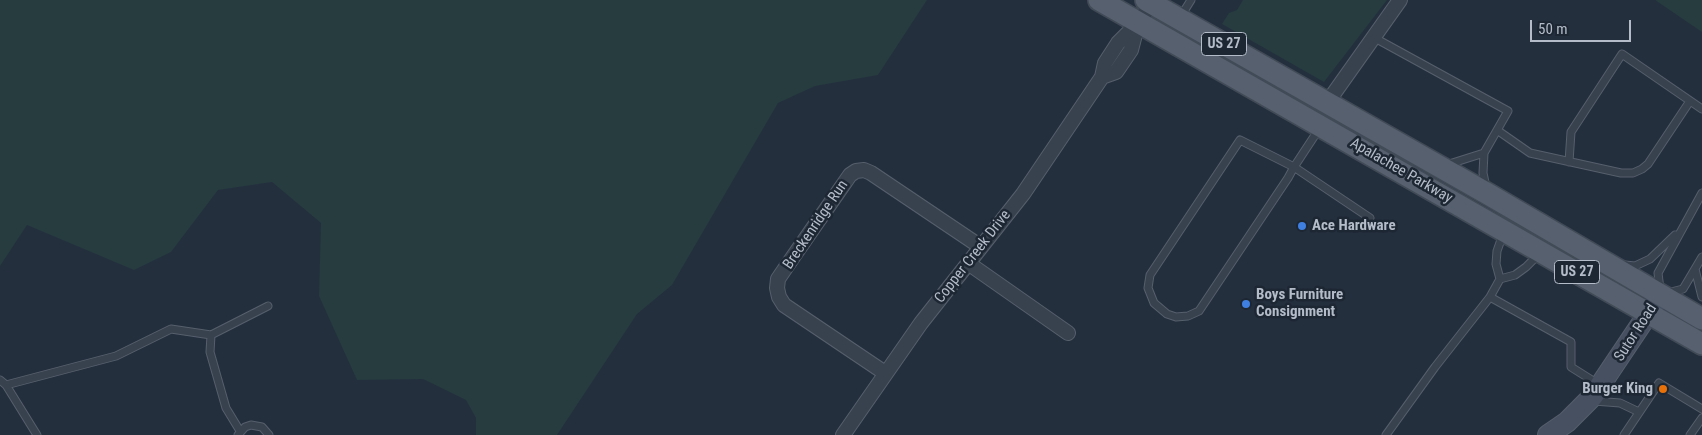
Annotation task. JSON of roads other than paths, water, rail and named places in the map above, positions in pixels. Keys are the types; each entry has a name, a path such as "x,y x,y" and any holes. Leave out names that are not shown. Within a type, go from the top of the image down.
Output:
{"main road":[{"name":"Apalachee Parkway","path":"1099,0 1702,344"},
{"name":"Apalachee Parkway","path":"1149,2 1488,194 1702,320"},
{"path":"1293,110 1315,111 1326,103"},
{"path":"1321,126 1331,118 1354,118"}],"street":[{"path":"1326,103 1400,0"},
{"name":"Copper Creek Drive","path":"843,435 921,323 1023,194 1102,78 1104,63 1118,42 1138,23 1149,2"},
{"name":"Breckenridge Run","path":"886,373 784,304 779,297 777,288 778,280 850,175 856,171 864,170 870,173 981,247"},
{"path":"968,263 1068,332"},
{"name":"Sutor Road","path":"1548,435 1567,422 1595,393 1661,295"}],"lane":[{"path":"1180,19 1191,0"},
{"path":"1373,38 1508,111 1484,154 1483,173 1488,194"},
{"path":"1569,162 1571,132 1622,54 1702,109"},
{"path":"1497,130 1530,153 1621,173 1633,173 1648,164 1690,101"},
{"path":"1321,126 1294,167 1198,311 1188,316 1176,317 1167,314 1154,304 1149,292 1150,275 1240,140 1294,167 1370,218"},
{"path":"1440,167 1484,154"},
{"path":"1702,193 1658,274 1661,295 1683,289 1702,257"},
{"path":"1386,435 1435,367 1490,297 1500,278 1496,264 1497,251 1504,230"},
{"path":"1606,264 1635,266 1643,263 1650,259 1681,230"},
{"path":"1500,278 1515,275 1541,252"},
{"path":"1696,268 1702,297"},
{"path":"1490,297 1571,342 1571,367 1595,393 1639,412"},
{"path":"6,385 116,356 171,329 211,335 268,306"},
{"path":"211,335 210,352 226,408 239,433 251,425 257,425 262,427 269,435"},
{"path":"0,380 6,385 37,435"},
{"path":"1624,435 1659,383 1702,410"},
{"path":"1690,435 1702,418"}],"place":[{"name":"Ace Hardware","path":"1302,226"},
{"name":"Boys Furniture Consignment","path":"1246,304"},
{"name":"Burger King","path":"1663,389"}]}
